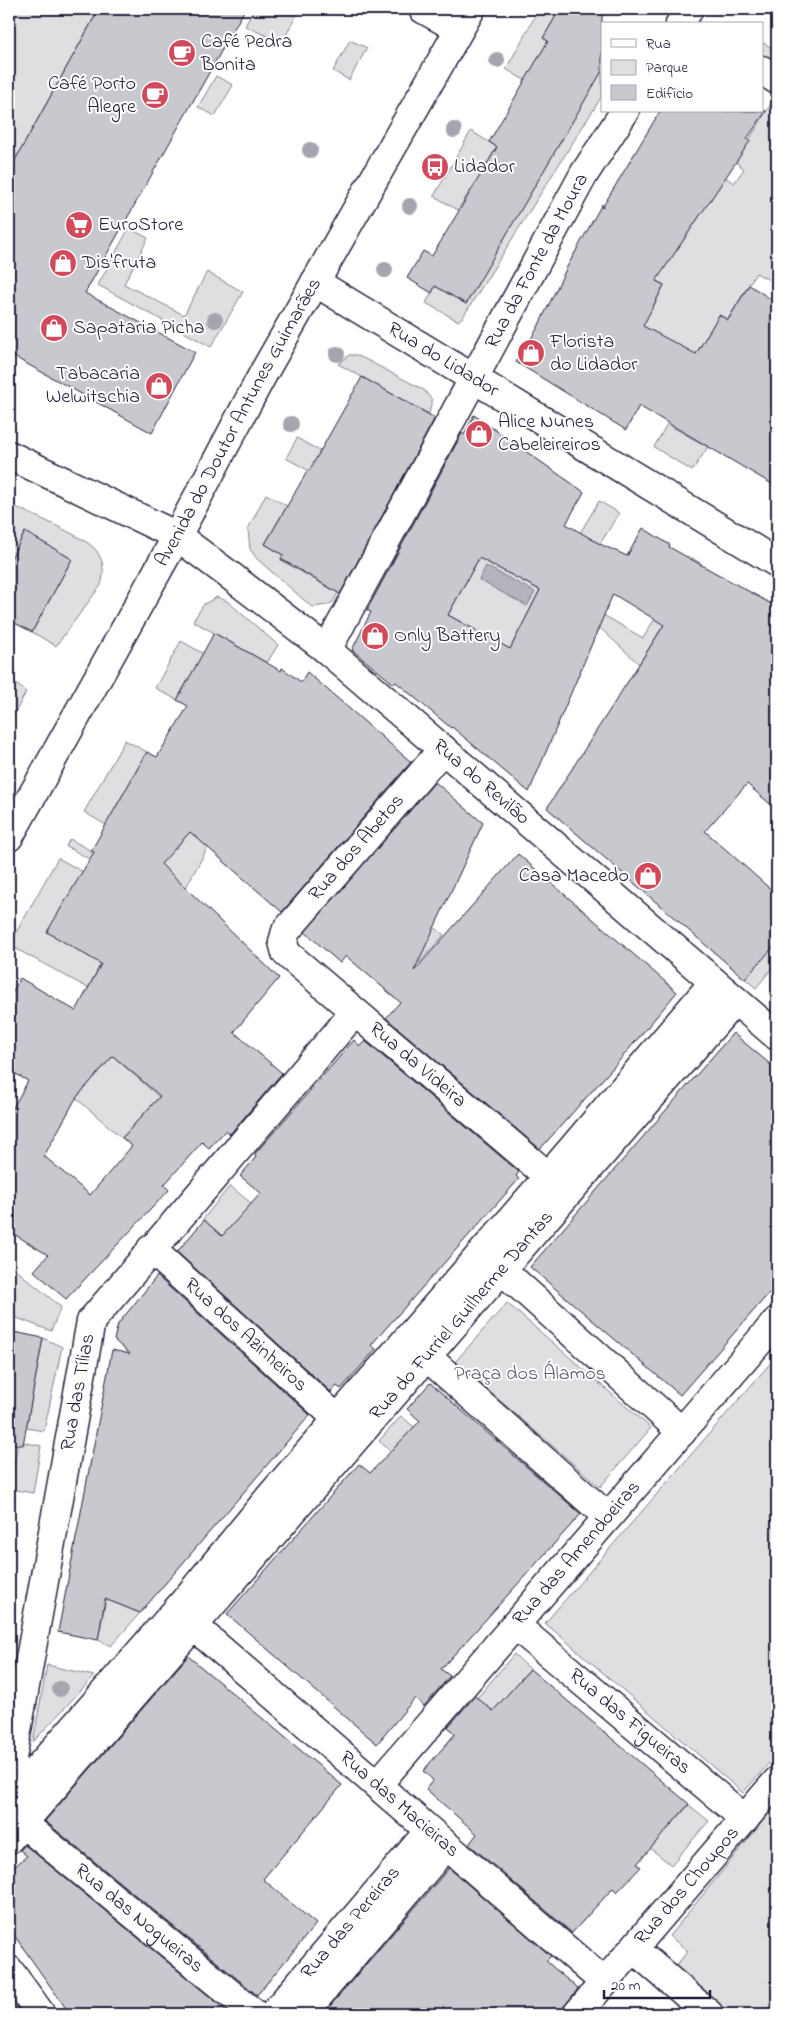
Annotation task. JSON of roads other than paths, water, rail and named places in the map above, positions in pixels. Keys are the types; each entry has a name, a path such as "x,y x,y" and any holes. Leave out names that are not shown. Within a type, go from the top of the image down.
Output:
{"street":[{"path":"423,9 465,19"},
{"name":"Avenida do Doutor Antunes Guimarães","path":"9,837 177,536 264,372 465,19"},
{"path":"764,71 777,80"},
{"name":"Rua da Fonte da Moura","path":"327,650 472,378 584,174 624,112"},
{"name":"Rua do Lidador","path":"316,282 777,563"},
{"name":"Rua do Revilão","path":"9,455 177,536 327,650 777,1036"},
{"name":"Rua dos Abetos","path":"286,953 283,942 286,931 443,749"},
{"name":"Rua da Videira","path":"286,953 354,1013 558,1185"},
{"name":"Rua do Furriel Guilherme Dantas","path":"12,1818 185,1618 268,1499 427,1357 502,1270 558,1185 714,982"},
{"name":"Rua do Furriel Guilherme Dantas","path":"348,1429 558,1185 735,1000"},
{"name":"Rua das Tílias","path":"9,1774 91,1322 151,1249 354,1013"},
{"name":"Rua dos Azinheiros","path":"151,1249 348,1429"},
{"path":"502,1270 682,1432"},
{"name":"Rua das Amendoeiras","path":"377,1786 608,1517 775,1327"},
{"path":"427,1357 608,1517"},
{"name":"Rua das Macieiras","path":"185,1618 604,1982"},
{"name":"Rua das Figueiras","path":"515,1626 745,1819"},
{"name":"Rua dos Choupos","path":"581,2013 604,1982 635,1950 777,1781"},
{"name":"Rua das Nogueiras","path":"12,1818 255,2014"},
{"name":"Rua das Pereiras","path":"273,2014 438,1838"},
{"name":"Rua das Pereiras","path":"303,2014 438,1838"},
{"path":"635,1950 709,2014"},
{"path":"9,1970 41,2014"}],"place":[{"name":"Café Pedra Bonita","path":"182,53"},
{"name":"Café Porto Alegre","path":"155,95"},
{"name":"Lidador","path":"435,167"},
{"name":"EuroStore","path":"79,225"},
{"name":"Dis'fruta","path":"63,263"},
{"name":"Sapataria Picha","path":"54,328"},
{"name":"Florista do Lidador","path":"531,353"},
{"name":"Tabacaria Welwitschia","path":"159,386"},
{"name":"Alice Nunes Cabeleireiros","path":"479,434"},
{"name":"Only Battery","path":"375,636"},
{"name":"Casa Macedo","path":"648,876"}],"park label":[{"name":"Praça dos Álamos","path":"530,1374"}]}
